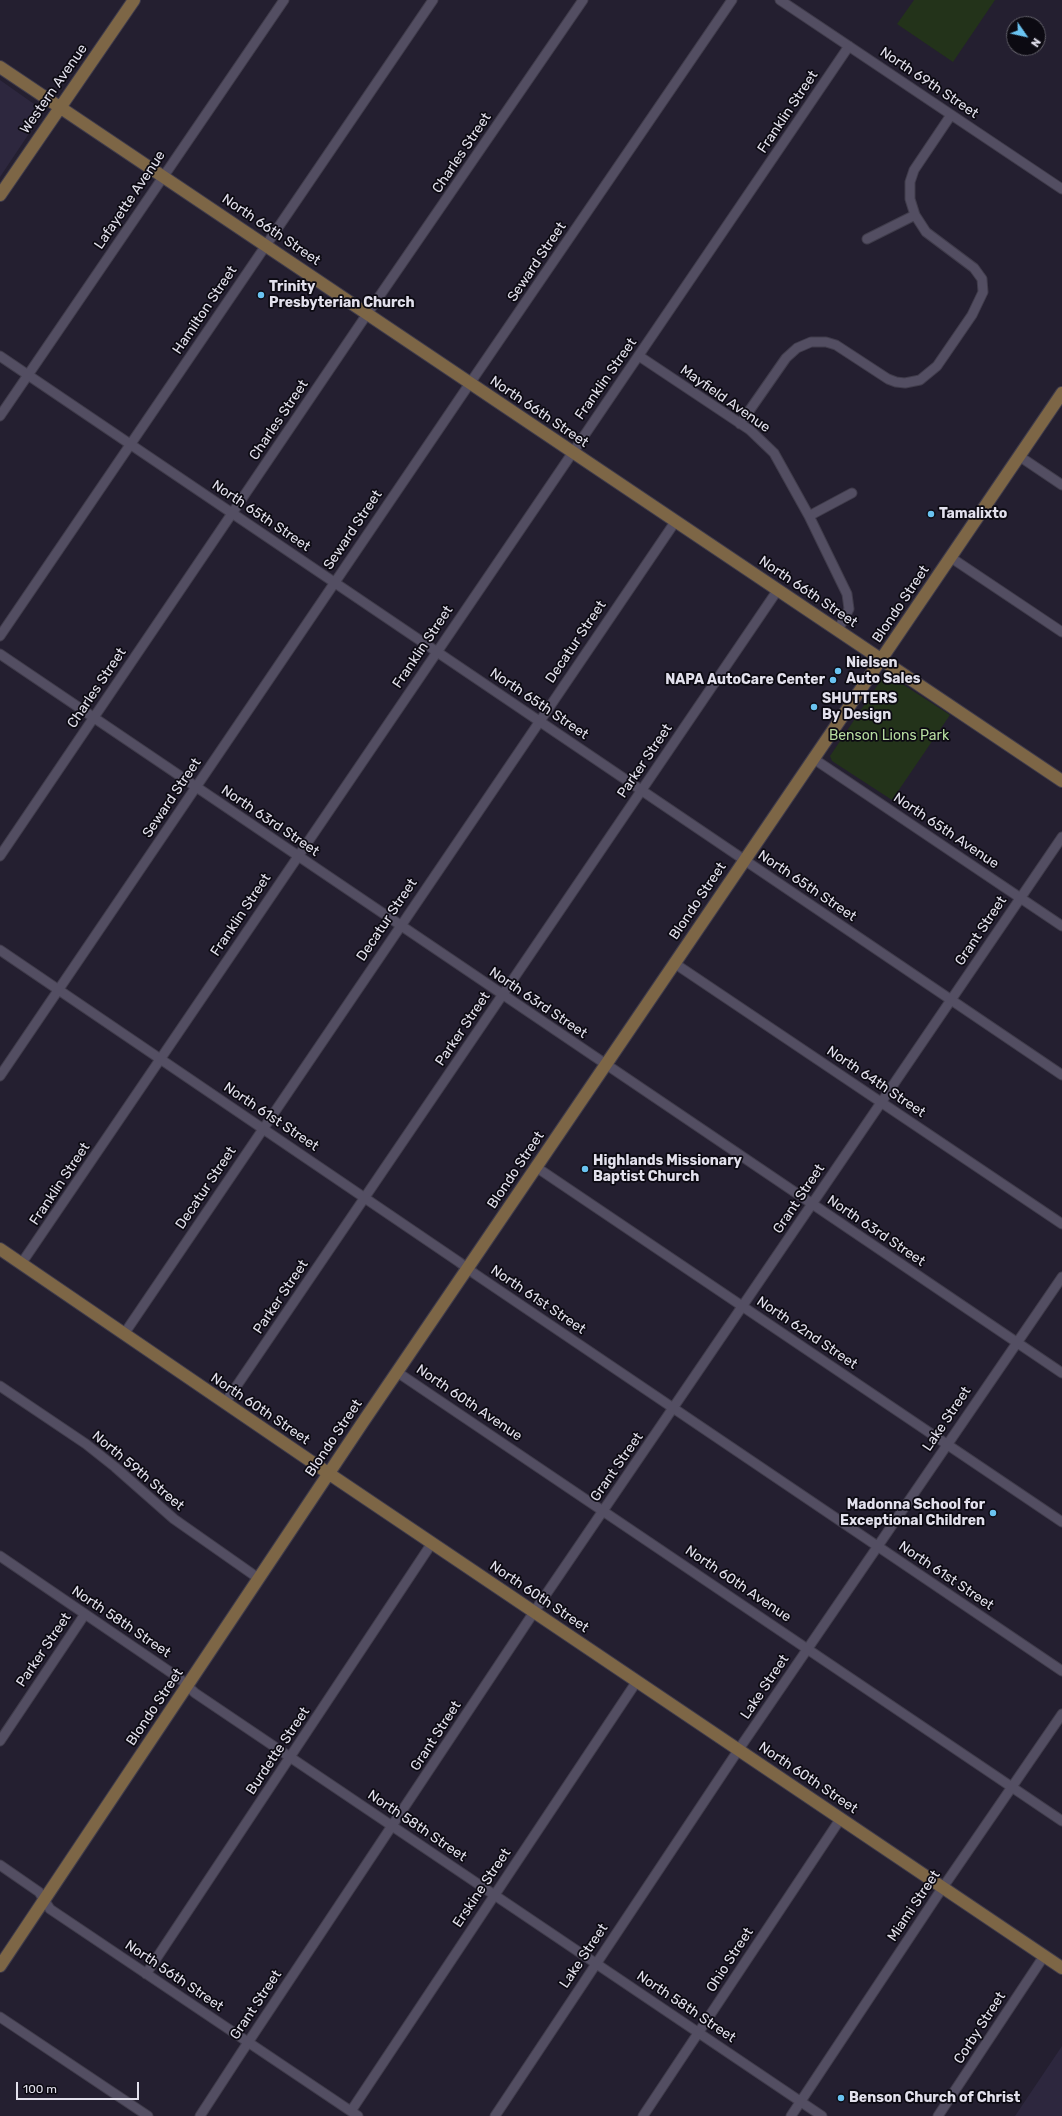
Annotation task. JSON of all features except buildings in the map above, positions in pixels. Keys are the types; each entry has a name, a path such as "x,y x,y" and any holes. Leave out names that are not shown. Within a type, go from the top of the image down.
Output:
{"street":[{"name":"Western Avenue","path":"0,195 134,0"},
{"name":"Lafayette Avenue","path":"0,416 284,0"},
{"name":"Hamilton Street","path":"0,636 433,0"},
{"name":"Charles Street","path":"0,856 232,513 583,0"},
{"name":"Seward Street","path":"0,1076 732,0"},
{"name":"North 69th Street","path":"780,0 1062,189"},
{"name":"Franklin Street","path":"22,1264 849,46"},
{"name":"North 66th Street","path":"0,67 164,176 777,591 838,630 1062,781"},
{"path":"740,424 786,358 797,348 811,342 826,342 836,345 888,379 896,382 905,383 920,380 937,366 976,308 983,292 983,285 980,276 974,268 930,236 915,215 909,191 914,170 951,115"},
{"path":"867,239 915,215"},
{"name":"North 65th Street","path":"0,356 1062,1075"},
{"name":"Mayfield Avenue","path":"639,356 740,424 759,438 774,453 842,582 848,598 849,609 838,630"},
{"name":"Blondo Street","path":"0,1966 328,1473 1062,393"},
{"path":"1019,456 1062,485"},
{"path":"808,516 852,493"},
{"name":"Decatur Street","path":"124,1334 675,522"},
{"path":"950,557 1062,632"},
{"name":"Parker Street","path":"225,1403 777,591"},
{"name":"North 63rd Street","path":"0,654 1062,1373"},
{"name":"North 65th Avenue","path":"814,759 1062,926"},
{"name":"Grant Street","path":"200,2116 534,1612 813,1205 1062,837"},
{"name":"North 61st Street","path":"0,950 1062,1671"},
{"name":"North 64th Street","path":"674,963 1062,1224"},
{"name":"North 62nd Street","path":"536,1167 1062,1522"},
{"name":"North 60th Street","path":"0,1249 328,1473 1062,1968"},
{"name":"Lake Street","path":"495,2116 739,1749 1062,1277"},
{"name":"North 60th Avenue","path":"397,1372 604,1510 1062,1821"},
{"name":"North 59th Street","path":"0,1386 86,1444 115,1467 174,1519 258,1578"},
{"name":"Burdette Street","path":"146,1974 432,1543"},
{"name":"North 58th Street","path":"0,1556 179,1678 187,1686 290,1757 822,2116"},
{"name":"Parker Street","path":"0,1741 85,1614"},
{"name":"Erskine Street","path":"355,2113 494,1894 637,1680"},
{"name":"Miami Street","path":"791,2116 943,1888 1062,1714"},
{"name":"Ohio Street","path":"643,2116 841,1818"},
{"name":"North 56th Street","path":"0,1865 39,1892 50,1909 355,2113"},
{"name":"Corby Street","path":"938,2116 1044,1956"},
{"path":"0,2017 148,2116"}],"shaded area":[{"path":"0,80 44,111 0,177"},
{"path":"1062,2046 1062,2116 1015,2116"}],"green space":[{"path":"914,0 995,0 953,62 897,24"},
{"name":"Benson Lions Park","path":"893,678 950,715 892,800 832,761 830,756 881,680"}],"place":[{"name":"Trinity Presbyterian Church","path":"261,295"},
{"name":"Tamalixto","path":"931,514"},
{"name":"Nielsen Auto Sales","path":"838,671"},
{"name":"NAPA AutoCare Center","path":"833,680"},
{"name":"SHUTTERS By Design","path":"814,707"},
{"name":"Highlands Missionary Baptist Church","path":"585,1169"},
{"name":"Madonna School for Exceptional Children","path":"993,1513"},
{"name":"Benson Church of Christ","path":"841,2098"}]}
